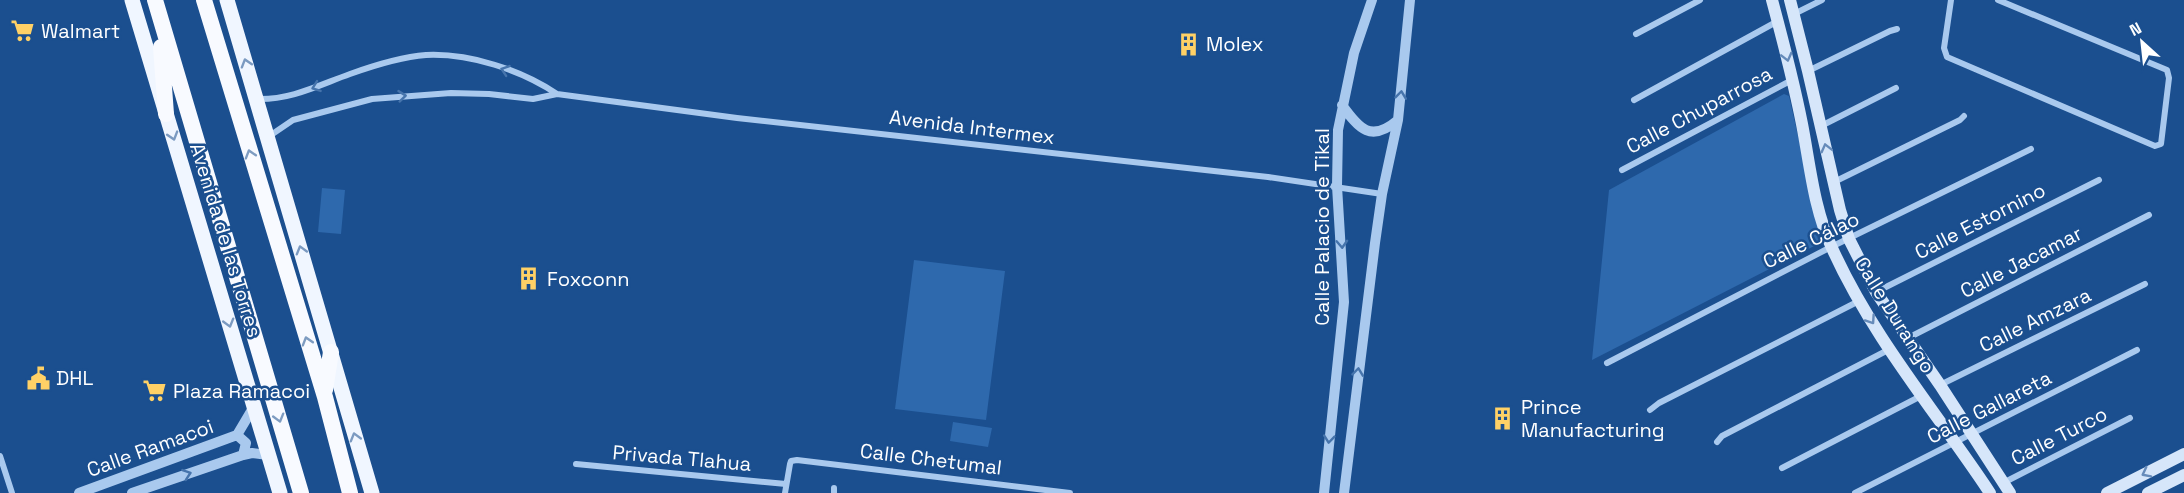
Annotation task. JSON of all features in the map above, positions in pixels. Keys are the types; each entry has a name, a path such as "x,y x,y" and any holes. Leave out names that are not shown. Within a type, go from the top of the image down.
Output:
{"highway":[{"path":"204,0 325,397 350,493"},
{"path":"157,7 166,114"},
{"name":"Avenida de las Torres","path":"157,7 301,493"},
{"path":"325,397 330,352"}],"main road":[{"name":"Avenida de las Torres","path":"132,0 280,493"},
{"path":"227,0 372,493"},
{"name":"Calle Durango","path":"1772,0 1792,80 1811,177 1831,247 1859,301 1955,442 1986,492"},
{"name":"Calle Durango","path":"1790,0 1839,210 1849,240 1876,292 1972,433 2006,488"},
{"path":"2107,493 2184,454"},
{"path":"2148,493 2184,475"}],"street":[{"name":"Calle Palacio de Tikal","path":"1324,493 1344,302 1337,186 1338,130 1354,53 1372,0"},
{"path":"1344,493 1382,194 1398,120 1410,0"},
{"path":"1636,34 1700,0"},
{"path":"1794,14 1822,0"},
{"path":"1951,0 1944,48 1947,57 2155,146 2161,144 2169,78 2167,70 1998,0"},
{"path":"1634,100 1778,21"},
{"path":"1808,70 1897,29"},
{"name":"Avenida Intermex","path":"257,99 282,98 397,59 426,55 452,56 483,62 538,81 557,94"},
{"name":"Calle Chuparrosa","path":"1622,170 1792,80"},
{"path":"1821,126 1896,88"},
{"name":"Avenida Intermex","path":"268,137 293,120 372,99 451,93 533,99 557,94 737,118 1268,177 1382,194"},
{"path":"1342,105 1361,129 1373,132 1383,131 1398,120"},
{"path":"1834,182 1964,116"},
{"name":"Calle Cálao","path":"1606,363 1831,247 2031,149"},
{"name":"Calle Estornino","path":"1876,292 2098,180"},
{"name":"Calle Jacamar","path":"1907,339 2149,215"},
{"name":"Calle Amzara","path":"1940,385 2145,284"},
{"path":"1650,410 1659,403 1859,301"},
{"path":"1717,442 1722,436 1891,349"},
{"name":"Calle Gallareta","path":"1855,493 2137,350"},
{"path":"1782,468 1922,395"},
{"name":"Calle Ramacoi","path":"79,493 237,435 253,408"},
{"name":"Calle Turco","path":"2006,488 2130,418"},
{"path":"237,435 246,443 243,454"},
{"name":"Calle Ramacoi","path":"132,493 243,454 268,455"},
{"path":"0,456 12,493"},
{"name":"Calle Chetumal","path":"786,484 791,461 797,460 1070,493"},
{"name":"Privada Tlahua","path":"576,464 786,484"},
{"path":"785,493 786,484"}],"shaded area":[{"path":"1784,94 1789,96 1822,242 1592,360 1609,190"},
{"path":"322,188 345,190 341,234 318,232"},
{"path":"914,260 1005,271 986,420 895,409"},
{"path":"953,422 992,428 988,447 950,441"}],"place":[{"name":"Walmart","path":"23,31"},
{"name":"Molex","path":"1188,44"},
{"name":"Foxconn","path":"529,279"},
{"name":"DHL","path":"38,378"},
{"name":"Plaza Ramacoi","path":"155,391"},
{"name":"Prince Manufacturing","path":"1503,419"}]}
